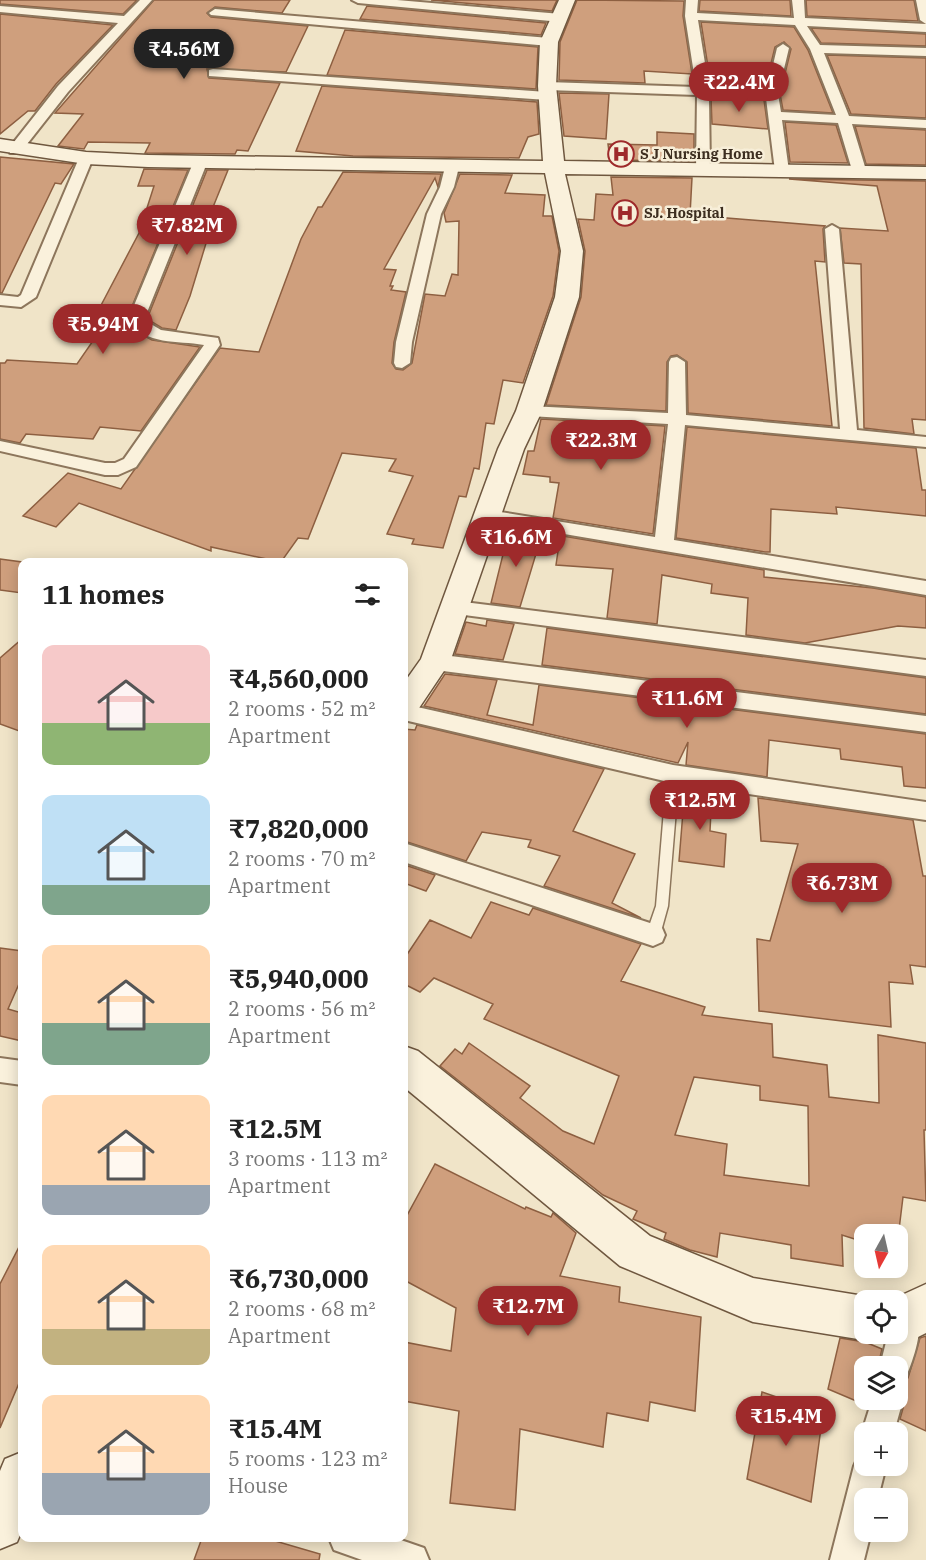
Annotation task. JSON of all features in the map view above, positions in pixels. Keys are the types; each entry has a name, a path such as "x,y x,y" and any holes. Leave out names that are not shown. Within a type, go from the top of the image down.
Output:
{"street":[{"path":"8,148 146,0"},
{"path":"358,0 564,9 549,42 547,91 554,168 572,251 572,272 567,297 529,411 511,449 435,662 408,700"},
{"path":"692,0 691,16 703,91 703,171"},
{"path":"798,0 800,22 816,50 843,120 859,170"},
{"path":"922,0 926,20"},
{"path":"0,9 128,20"},
{"path":"215,13 549,42"},
{"path":"691,16 926,28"},
{"path":"782,171 772,94 783,48"},
{"path":"816,50 926,52"},
{"path":"213,73 547,91 703,91 772,94"},
{"path":"775,116 926,124"},
{"path":"8,148 86,158 200,163 703,171 859,170 926,173"},
{"path":"0,300 19,302 28,297 86,158"},
{"path":"0,446 105,469 118,469 130,463 212,345 212,341 148,332 139,327 136,320 200,163"},
{"path":"402,363 404,342 434,214 447,187 452,167"},
{"path":"832,229 849,436"},
{"path":"664,545 677,419 676,362"},
{"path":"529,411 677,419 926,442"},
{"path":"488,516 926,588"},
{"path":"456,608 926,668"},
{"path":"435,662 926,724"},
{"path":"408,713 673,774 926,811"},
{"path":"408,854 653,935"},
{"path":"408,1067 634,1251 753,1300 854,1316"},
{"path":"0,1070 18,1072"},
{"path":"898,1356 910,1316"},
{"path":"847,1560 868,1476"},
{"path":"0,1526 18,1485"},
{"path":"358,1542 412,1560"}],"lane":[{"path":"653,935 662,906 673,774"}],"building":[{"path":"0,0 137,0 123,14 0,4"},
{"path":"154,0 290,0 282,13 215,7 207,13 211,17 308,26 286,72 207,69 209,78 280,83 248,151 237,150 235,154 145,153 150,143 88,142 84,149 58,146 83,114 55,113"},
{"path":"431,0 557,0 552,11"},
{"path":"577,0 684,1 683,16 692,74 644,71 645,83 559,80 560,42"},
{"path":"700,0 790,0 791,16 699,11"},
{"path":"806,0 914,0 918,21 807,16"},
{"path":"367,6 546,23 541,35 360,19"},
{"path":"0,14 113,25 56,84 35,111 28,111 0,134"},
{"path":"701,22 794,27 808,50 833,113 783,110 780,94 791,49 784,42 775,47 765,88 711,86"},
{"path":"811,28 926,34 926,46 821,43"},
{"path":"345,30 538,47 536,89 327,75"},
{"path":"827,55 926,58 926,118 851,114"},
{"path":"322,86 537,102 539,134 528,137 519,158 353,156 296,151"},
{"path":"559,93 609,94 606,139 564,136"},
{"path":"711,98 764,100 768,129 712,124"},
{"path":"785,122 836,125 848,163 790,162"},
{"path":"855,126 926,130 926,165 866,164"},
{"path":"657,132 694,134 694,161 610,160 608,144 657,145"},
{"path":"0,157 74,164 61,184 55,183 2,293 0,293"},
{"path":"144,169 188,170 126,321 134,330 152,340 200,347 141,431 100,427 93,439 26,434 20,443 0,439 0,363 5,363 7,360 77,364 113,312 98,311 139,233 154,186 138,186"},
{"path":"207,170 228,170 209,217 214,217 190,296 176,330 162,328 147,319"},
{"path":"343,172 441,174 438,187 435,178 384,269 396,270 390,286 393,286 391,290 406,292 394,342 392,363 396,369 403,370 412,363 425,294 445,296 452,274 458,275 459,221 446,222 444,213 460,174 512,175 505,193 545,195 543,216 552,216 559,251 553,296 523,383 503,380 494,424 486,423 479,469 474,468 466,497 459,496 443,548 412,544 414,539 387,534 413,476 389,471 396,459 342,453 308,539 298,538 284,558 262,558 211,547 211,551 79,503 56,527 23,516 68,473 121,489 220,348 259,352 301,239 318,207 322,207"},
{"path":"611,177 692,178 690,215 825,226 823,229 825,262 815,261 832,426 688,413 687,362 677,355 671,356 667,362 666,411 546,405 581,297 585,251 578,219 594,220 596,194 613,195"},
{"path":"789,179 926,181 926,420 912,419 914,434 864,428 861,264 844,263 840,228 888,231 877,186"},
{"path":"541,419 665,426 653,534 553,518 559,483 550,482 550,477 523,474 528,451 534,451"},
{"path":"687,427 916,448 922,490 926,490 926,516 836,507 837,514 771,509 770,552 676,538"},
{"path":"509,530 542,534 520,607 491,603"},
{"path":"551,534 764,570 764,577 873,588 926,597 926,628 898,626 805,643 746,635 748,598 711,593 712,584 662,575 657,624 607,618 613,569 556,565 558,551 548,549"},
{"path":"0,559 18,561 18,592 0,590"},
{"path":"487,620 514,624 503,660 455,654 466,622 486,626"},
{"path":"547,628 926,678 926,714 542,665"},
{"path":"18,642 18,731 0,724 0,658"},
{"path":"445,674 497,680 487,715 533,725 539,685 926,734 926,788 904,786 902,767 841,759 840,749 769,740 767,777 686,765 688,742 678,763 424,706"},
{"path":"417,725 604,769 573,831 635,854 612,903 641,918 544,886 560,856 528,847 531,840 482,832 466,861 408,842 408,729 415,730"},
{"path":"685,787 712,791 710,831 726,834 724,867 679,861"},
{"path":"758,798 913,820 923,876 926,876 926,967 910,965 913,984 889,982 891,1027 759,1011 757,939 770,941 798,844 761,841"},
{"path":"408,866 435,875 426,891 408,884"},
{"path":"491,902 529,915 533,908 641,944 621,981 705,1007 702,1015 772,1024 773,1057 827,1065 829,1097 879,1103 878,1035 926,1043 926,1130 924,1130 926,1201 903,1197 900,1224 854,1224 854,1239 842,1235 843,1266 791,1258 791,1245 720,1233 717,1257 690,1250 664,1239 666,1233 633,1219 637,1211 603,1195 440,1066 455,1049 462,1054 469,1043 530,1086 520,1098 563,1131 594,1144 619,1076 484,1019 493,1004 434,978 420,992 408,986 408,953 430,920 471,938","holes":["694,1077 760,1086 760,1100 808,1106 809,1186 724,1175 727,1144 675,1135"]},
{"path":"0,948 18,950 18,986 8,1009 18,1012 18,1040 0,1036"},
{"path":"435,1164 525,1209 526,1207 551,1217 553,1213 576,1233 560,1276 620,1287 619,1302 701,1317 695,1411 650,1402 648,1421 607,1413 603,1447 520,1429 515,1510 450,1503 459,1411 408,1402 408,1343 451,1351 456,1308 408,1282 408,1214"},
{"path":"18,1249 18,1385 0,1428 0,1284"},
{"path":"926,1336 926,1431 900,1419 902,1410 908,1410 908,1378 920,1338"},
{"path":"840,1338 854,1340 854,1344 870,1344 882,1349 880,1356 854,1356 854,1400 828,1389"},
{"path":"762,1392 823,1413 811,1502 747,1479"},
{"path":"201,1542 279,1542 320,1554 319,1560 194,1560"}],"place":[{"name":"S J Nursing Home","path":"621,154"},
{"name":"SJ. Hospital","path":"625,213"}]}
